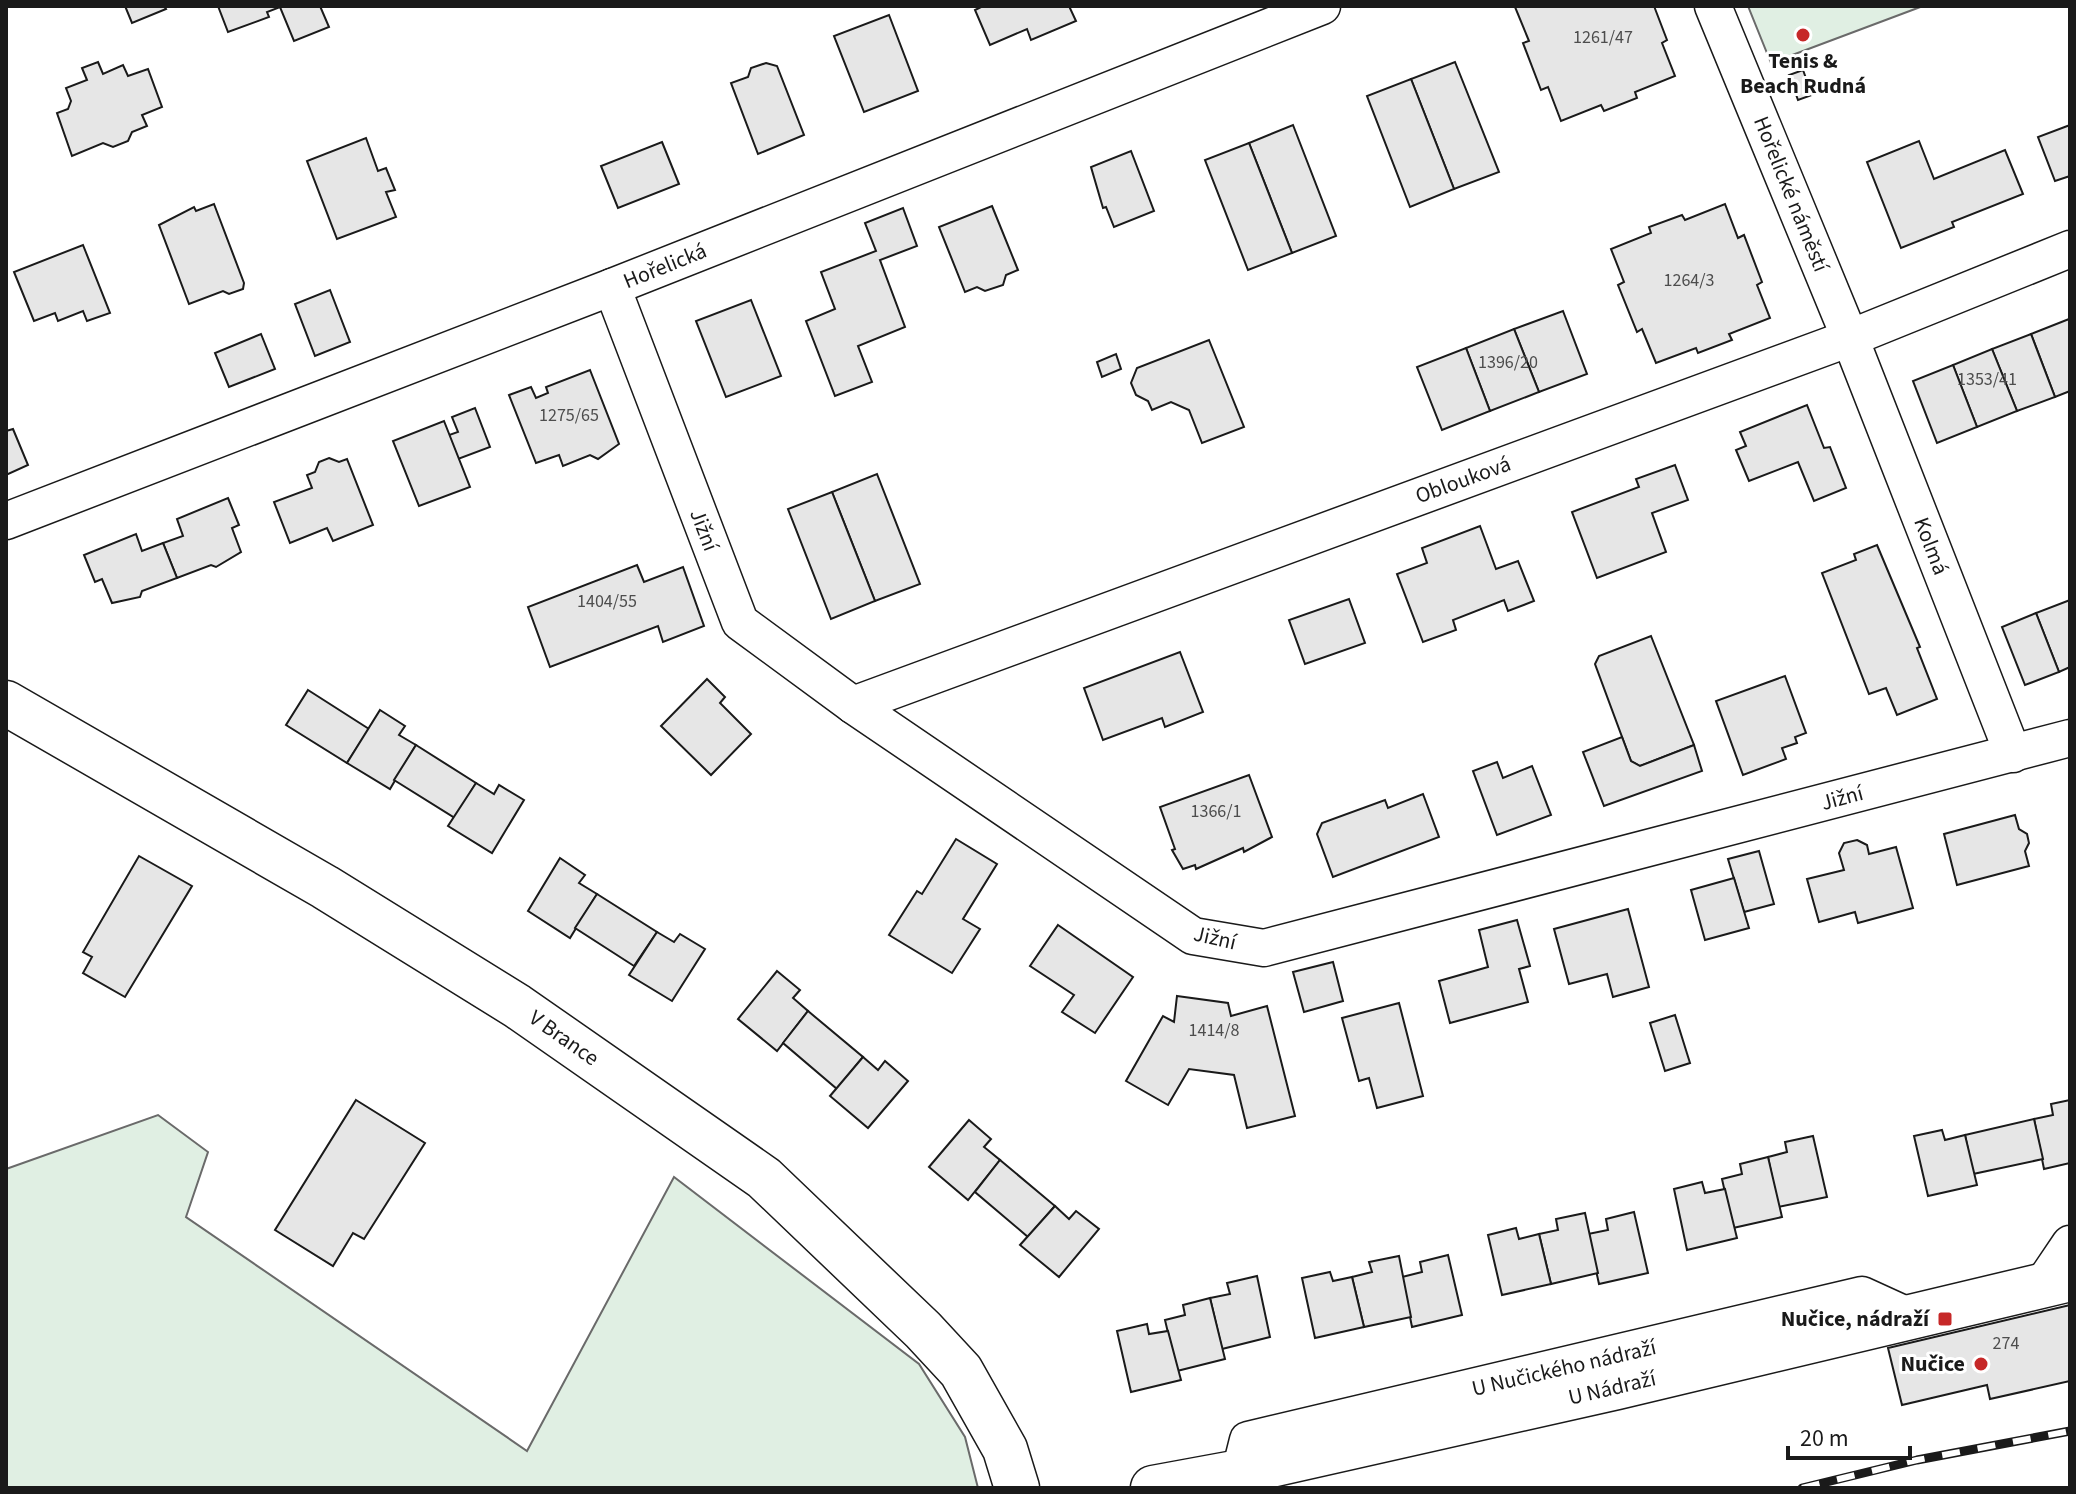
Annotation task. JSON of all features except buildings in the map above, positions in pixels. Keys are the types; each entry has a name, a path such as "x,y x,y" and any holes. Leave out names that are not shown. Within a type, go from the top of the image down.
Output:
{"main road":[{"name":"V Brance","path":"6,703 325,887 517,1006 764,1178 923,1330 961,1371 1005,1449 1017,1488"},
{"name":"U Nádraží","path":"1153,1488 1240,1472 1617,1387 2056,1281"}],"street":[{"name":"Hořelická","path":"6,521 612,287 1322,6"},
{"name":"Hořelické náměstí","path":"1713,6 1850,338"},
{"name":"Oblouková","path":"853,705 1850,338 2070,249"},
{"name":"Jižní","path":"612,287 740,622 853,705 1193,936 1264,948 2070,738"},
{"name":"Kolmá","path":"1850,338 2013,754"},
{"path":"2056,1281 2070,1244"}],"green space":[{"name":"Tenis & Beach Rudná","path":"1748,6 1923,6 1771,63"},
{"path":"158,1115 208,1152 186,1217 527,1451 674,1177 919,1364 965,1437 978,1488 6,1488 6,1169"}],"railway":[{"path":"1802,1488 1917,1460 2070,1431"}],"place":[{"name":"Tenis & Beach Rudná","path":"1803,35"},
{"name":"Nučice, nádraží","path":"1945,1319"},
{"name":"Nučice","path":"1981,1364"}]}
